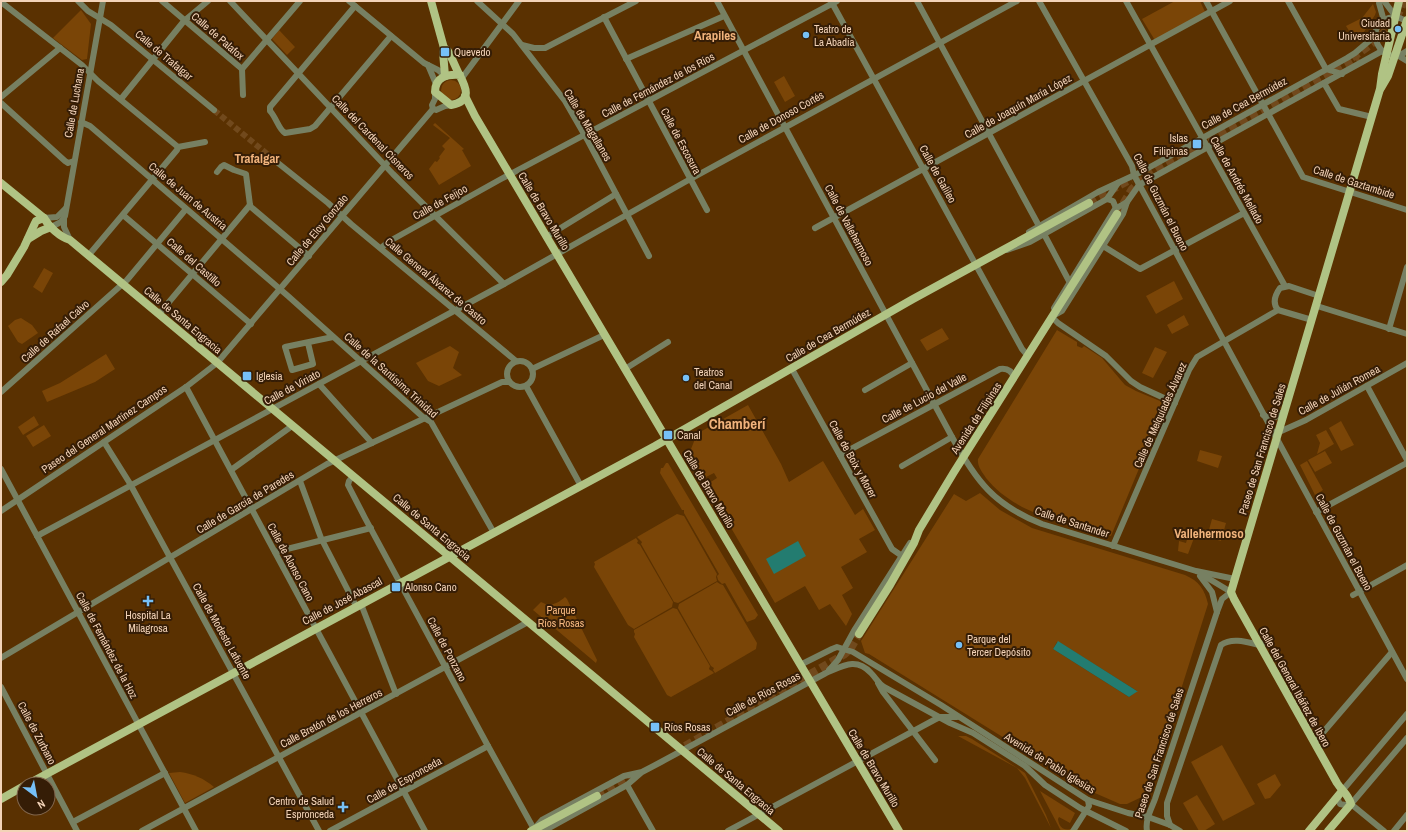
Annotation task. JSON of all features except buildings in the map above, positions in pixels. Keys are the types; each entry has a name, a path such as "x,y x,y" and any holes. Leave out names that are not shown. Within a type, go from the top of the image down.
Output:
{"main road":[{"path":"431,1 444,48 445,76"},
{"path":"1390,54 1399,1"},
{"path":"1390,54 1407,21"},
{"path":"444,48 448,50 466,86 465,96 460,102 451,105 436,88 440,79 445,76 461,77"},
{"name":"Paseo de San Francisco de Sales","path":"1231,592 1380,89 1387,79 1390,54"},
{"name":"Calle de Bravo Murillo","path":"465,96 546,237 899,831"},
{"name":"Calle de Santa Engracia","path":"1,183 44,218 51,227 70,240 122,285 159,314 779,831"},
{"name":"Calle de Cea Bermúdez","path":"667,439 886,315 1089,203"},
{"name":"Avenida de Filipinas","path":"859,634 911,549 919,530 1028,356 1116,211"},
{"path":"1,282 9,272 28,239 36,221 44,218"},
{"path":"28,239 51,227"},
{"name":"Calle de José Abascal","path":"42,776 667,439"},
{"name":"Calle del General Ibáñez de Ibero","path":"1231,592 1341,792 1348,796 1351,804"},
{"path":"1,799 16,791"},
{"path":"1310,831 1341,792"},
{"path":"534,830 597,796"},
{"path":"1328,831 1351,804"}],"street":[{"name":"Calle de Trafalgar","path":"78,1 88,11 111,25 214,110"},
{"name":"Calle de Luchana","path":"65,216 103,1"},
{"name":"Calle de Palafox","path":"162,1 242,69 243,95"},
{"path":"121,100 152,59 184,21 208,1"},
{"name":"Calle del Cardenal Cisneros","path":"230,1 385,166 504,284"},
{"path":"242,69 245,68 300,1"},
{"path":"349,1 428,66 438,70 445,76"},
{"name":"Calle de Magallanes","path":"477,1 513,34 565,101 585,135 649,255"},
{"path":"461,77 519,1"},
{"path":"522,46 545,48 636,1"},
{"name":"Calle de Vallehermoso","path":"717,1 963,458"},
{"path":"917,1 1039,226"},
{"name":"Calle de Donoso Cortés","path":"557,255 784,127 1018,1"},
{"name":"Calle de Guzmán el Bueno","path":"1039,1 1132,166 1134,175 1174,250 1263,414 1278,436 1316,512 1407,679"},
{"name":"Calle de Andrés Mellado","path":"1126,1 1285,286"},
{"name":"Calle de Gaztambide","path":"1206,1 1303,177 1407,210"},
{"name":"Calle de Joaquín María López","path":"815,228 1230,1"},
{"path":"1288,1 1326,69 1342,74"},
{"path":"1380,1 1379,3 1384,21 1389,18 1396,17 1407,21"},
{"path":"1384,1 1396,17"},
{"path":"1,2 82,65 98,82 178,147 205,142"},
{"name":"Calle de Fernández de los Ríos","path":"510,175 833,2"},
{"name":"Calle de Galileo","path":"833,2 976,265 1028,356"},
{"path":"355,6 270,107 270,111 282,131 285,133 310,129 315,126 391,36"},
{"path":"626,58 724,16"},
{"name":"Calle de Escosura","path":"604,18 708,210"},
{"name":"Calle de Cea Bermúdez","path":"1003,250 1039,226 1119,182 1141,172 1355,53 1375,36 1378,27 1384,21"},
{"path":"1375,36 1377,44 1390,54 1407,61"},
{"path":"1,97 60,48"},
{"name":"Calle de Cea Bermúdez","path":"1140,185 1324,83 1390,54 1407,51"},
{"path":"428,66 436,88 435,99 432,105 433,109 436,110 451,105"},
{"path":"1324,83 1339,109 1372,117"},
{"path":"1,103 65,161 68,163 74,161"},
{"name":"Calle de Eloy Gonzalo","path":"217,363 433,109"},
{"name":"Calle de Juan de Austria","path":"81,122 90,126 280,289"},
{"path":"88,256 178,147"},
{"path":"278,163 342,216"},
{"path":"217,172 222,166 224,166 246,173 251,207 309,256"},
{"name":"Calle de Feijoo","path":"381,248 388,242 510,175"},
{"name":"Calle de Cea Bermúdez","path":"1003,250 1016,248 1030,242 1107,199 1119,182"},
{"name":"Avenida de Filipinas","path":"1052,317 1054,306 1069,281 1116,211 1127,202 1140,185"},
{"path":"546,237 616,194"},
{"path":"1107,199 1113,201 1116,211"},
{"name":"Avenida de Filipinas","path":"1052,317 1062,311 1123,214 1127,202"},
{"path":"159,314 250,204"},
{"path":"44,218 57,217 66,208"},
{"name":"Calle de Rafael Calvo","path":"1,392 122,285 186,209"},
{"path":"1103,246 1140,269 1244,213"},
{"name":"Calle del Castillo","path":"123,215 251,324"},
{"path":"51,227 59,224 65,216"},
{"path":"65,216 64,227 70,240"},
{"name":"Calle General Álvarez de Castro","path":"342,216 516,361"},
{"path":"1044,234 1069,281"},
{"name":"Calle de Viriato","path":"37,536 557,255"},
{"path":"1388,329 1407,267"},
{"path":"1312,320 1278,310 1275,304 1275,299 1280,288 1285,286 1319,296"},
{"name":"Calle de la Santísima Trinidad","path":"280,289 424,418 432,423 494,532"},
{"path":"1316,306 1407,334"},
{"name":"Calle de Melquíades Álvarez","path":"1113,546 1175,403 1197,357 1278,310"},
{"path":"1052,317 1058,323 1106,356 1131,381 1140,387 1175,403"},
{"path":"532,369 604,334"},
{"path":"308,343 313,364 292,370 285,347 333,337"},
{"path":"625,369 668,342"},
{"path":"516,361 526,362 532,369 532,378 526,386 518,388 508,382 506,371 508,366 516,361"},
{"name":"Paseo del General Martínez Campos","path":"1,511 186,386 217,363"},
{"path":"865,390 912,363"},
{"name":"Calle de Julián Romea","path":"1278,436 1407,363"},
{"name":"Calle de Boix y Morer","path":"792,368 892,549 902,556"},
{"name":"Calle de Lucio del Valle","path":"840,455 1000,369 1004,368 1008,370 1012,373 1014,378"},
{"name":"Calle de García de Paredes","path":"1,658 335,461 502,382 508,382"},
{"path":"319,384 372,443"},
{"name":"Calle de Alonso Cano","path":"186,386 425,831"},
{"path":"526,386 580,486"},
{"path":"1316,512 1407,462 1368,386"},
{"path":"1263,414 1273,417 1279,416 1285,410"},
{"path":"231,470 292,426"},
{"path":"902,466 952,437"},
{"name":"Calle de Modesto Lafuente","path":"104,442 131,485 319,831"},
{"name":"Calle de Santander","path":"963,458 991,494 1018,513 1046,525 1113,546 1196,571 1235,579"},
{"name":"Calle de Fernández de la Hoz","path":"1,469 196,831"},
{"name":"Calle de Ponzano","path":"353,476 348,482 349,486 534,830"},
{"path":"300,481 322,540 359,605 396,694"},
{"path":"275,552 371,528"},
{"name":"Avenida de Filipinas","path":"826,673 834,665 919,530"},
{"path":"1338,567 1344,564"},
{"path":"1353,595 1407,565"},
{"path":"1196,571 1212,592 1217,612"},
{"name":"Calle de Santander","path":"1196,571 1231,592"},
{"name":"Paseo de San Francisco de Sales","path":"1147,831 1146,825 1148,817 1217,612 1222,599 1231,592"},
{"name":"Calle Bretón de los Herreros","path":"142,831 528,622"},
{"path":"1170,825 1167,816 1167,803 1221,645 1225,642 1239,641 1259,645 1269,640"},
{"path":"800,665 832,648 844,648"},
{"name":"Avenida de Pablo Iglesias","path":"844,648 942,705 1088,800 1128,813 1148,817 1170,825 1180,831"},
{"path":"1314,743 1392,652"},
{"name":"Calle de Ríos Rosas","path":"534,830 547,829 627,785 642,772 826,673 850,663 866,668 873,675"},
{"path":"879,667 873,669 873,675 877,682 934,760"},
{"name":"Avenida de Pablo Iglesias","path":"877,682 973,733 1028,768 1045,785 1086,811 1126,831"},
{"name":"Calle de Zurbano","path":"1,687 77,831"},
{"path":"728,831 913,731 938,715 942,705"},
{"path":"1407,714 1341,792 1338,800 1340,804 1345,806 1351,804 1407,738"},
{"name":"Avenida de Pablo Iglesias","path":"938,715 960,717"},
{"name":"Calle de Espronceda","path":"330,831 488,746"},
{"name":"Calle de Ríos Rosas","path":"534,830 543,819 624,776 642,772"},
{"path":"73,822 165,773"},
{"path":"627,785 653,831"},
{"path":"1074,831 1089,806 1088,800"},
{"path":"1351,804 1384,831"},
{"path":"1394,831 1407,815"}],"green space":[{"path":"1175,1 1200,1 1206,14 1156,42 1142,19"},
{"path":"1373,4 1376,12 1375,15 1358,41 1346,26 1362,18"},
{"path":"81,10 91,24 87,59 82,60 53,38"},
{"path":"279,30 295,47 287,55 272,39"},
{"path":"784,76 795,96 785,102 774,82"},
{"path":"447,80 455,80 461,86 461,94 455,100 447,100 441,94 441,86"},
{"path":"435,123 464,149 462,150 471,166 439,185 429,169 435,161 437,162 440,158 439,157 445,149 442,146 450,138 433,125"},
{"path":"44,268 53,273 42,293 33,287"},
{"path":"1174,281 1183,299 1156,314 1146,296"},
{"path":"1184,315 1189,325 1172,334 1167,325"},
{"path":"21,318 32,325 38,333 22,344 18,342 8,326 15,320"},
{"path":"942,328 949,339 927,351 920,340"},
{"path":"1057,330 1077,342 1077,346 1082,348 1084,346 1102,358 1125,385 1160,401 1165,406 1111,536 1089,528 1088,530 1060,522 1032,512 1007,498 996,489 986,478 978,464 978,459"},
{"path":"450,346 459,352 453,368 462,375 439,386 428,381 416,363"},
{"path":"1155,347 1167,352 1153,378 1142,373"},
{"path":"106,354 115,369 95,382 47,402 42,391 60,383"},
{"path":"748,405 781,464 789,482 823,461 855,515 863,509 875,530 859,539 867,552 841,567 853,588 842,595 852,614 846,626 830,604 819,610 805,586 775,603 706,485 717,478 714,473 702,479 686,452 691,449 695,439 693,436"},
{"path":"34,416 39,425 23,435 18,427"},
{"path":"1341,421 1354,445 1341,451 1329,428"},
{"path":"44,425 51,436 33,447 26,436"},
{"path":"1326,430 1334,444 1317,454 1320,443 1316,435"},
{"path":"1200,450 1222,456 1218,468 1197,461"},
{"path":"1325,451 1332,463 1315,472 1308,460"},
{"path":"1307,461 1323,490 1315,495 1300,465"},
{"path":"666,463 668,463 758,615 755,619 747,622 725,583 722,584 718,580 717,576 719,574 684,513 684,510 682,510 660,473 661,468 663,468"},
{"name":"Parque del Tercer Depósito","path":"980,493 1000,510 1032,528 1185,575 1201,586 1208,604 1148,794 1127,804 1120,804 1088,790 869,654 865,653 861,641 954,494 966,501","holes":["1057,642 1137,691 1129,697 1053,649"]},
{"path":"677,514 684,516 717,574 717,581 678,603 674,602 641,544 642,542 637,537"},
{"path":"1212,519 1226,523 1221,541 1207,537"},
{"path":"1188,536 1194,538 1188,554 1178,551 1179,541 1186,543"},
{"path":"636,538 638,541 637,543 640,545 673,602 672,607 634,629 628,625 594,567 594,562"},
{"path":"717,582 723,585 757,643 756,649 715,673 713,670 714,668 711,666 678,608 679,604"},
{"name":"Parque Ríos Rosas","path":"565,597 597,660 596,663 533,610 541,602 544,604 553,604"},
{"path":"673,608 677,609 710,666 709,669 714,673 671,697 667,695 634,637 634,630"},
{"path":"958,736 966,736 972,739 1025,773 1051,828 1025,778 1017,768"},
{"path":"1222,745 1255,804 1223,821 1191,762"},
{"path":"180,772 198,777 214,787 185,803 169,773"},
{"path":"1275,774 1281,785 1270,798 1265,799 1257,784"},
{"path":"1040,791 1075,813 1070,823 1059,817 1058,819 1061,827 1067,830 1073,828 1071,831 1061,831"},
{"path":"1197,795 1215,824 1204,831 1199,831 1183,803"}],"water":[{"path":"798,541 806,556 774,574 766,559"},
{"path":"1058,641 1138,691 1129,697 1053,649"}],"tunnel":[{"path":"1352,58 1383,34 1395,19 1404,1"},
{"path":"1117,214 1132,189 1161,167 1359,58"},
{"path":"214,110 278,163"},
{"path":"1089,203 1131,179"},
{"path":"685,746 845,654 851,648 859,634"},
{"path":"597,796 638,773"}],"place":[{"name":"Ciudad Universitaria","path":"1398,29"},
{"name":"Teatro de La Abadía","path":"806,35"},
{"name":"Quevedo","path":"445,52"},
{"name":"Islas Filipinas","path":"1197,144"},
{"name":"Iglesia","path":"247,376"},
{"name":"Teatros del Canal","path":"686,378"},
{"name":"Canal","path":"668,435"},
{"name":"Alonso Cano","path":"396,587"},
{"name":"Hospital La Milagrosa","path":"148,601"},
{"name":"Parque del Tercer Depósito","path":"959,645"},
{"name":"Ríos Rosas","path":"655,727"},
{"name":"Centro de Salud Espronceda","path":"343,807"}],"district":[{"name":"Arapiles","path":"715,35"},
{"name":"Trafalgar","path":"257,158"},
{"name":"Chamberí","path":"737,424"},
{"name":"Vallehermoso","path":"1209,533"}]}
